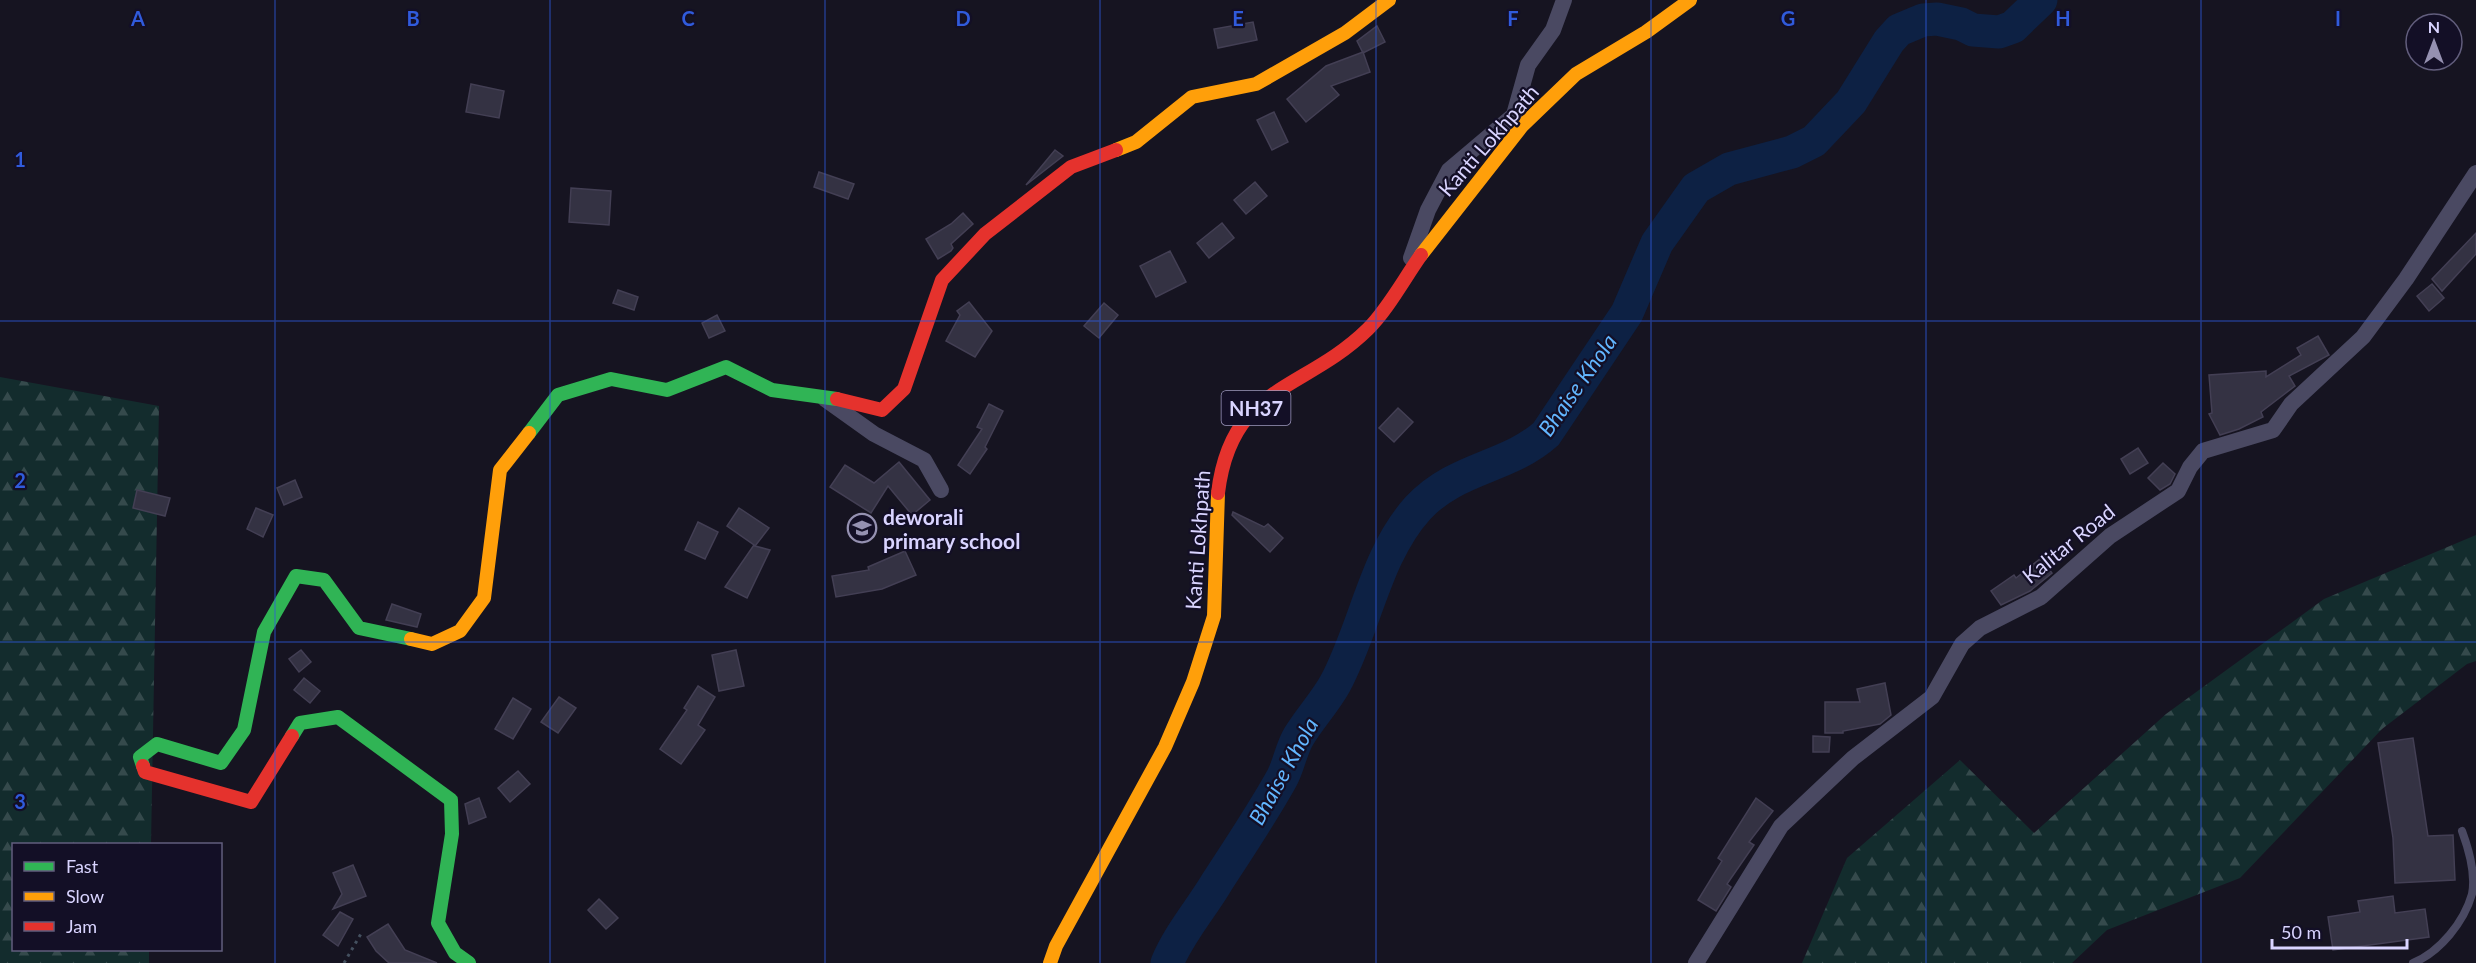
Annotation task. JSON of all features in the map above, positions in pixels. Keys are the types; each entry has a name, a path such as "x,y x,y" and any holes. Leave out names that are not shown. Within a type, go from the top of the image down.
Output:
{"street":[{"path":"469,963 454,953 438,923 452,834 451,800 338,717 300,723 251,802 145,772 140,757 157,744 221,763 244,730 264,632 296,576 324,580 359,628 432,644 460,631 484,598 500,470 558,395 611,380 667,390 726,367 771,390 820,395 882,410 904,389 942,280 985,234 1071,166 1136,142 1192,97 1256,84 1345,33 1389,0"},
{"path":"1403,282 1428,210 1449,170 1514,115 1528,65 1553,30 1564,0"},
{"name":"Kanti Lokhpath","path":"1050,963 1056,946 1164,747 1193,682 1214,616 1218,492 1222,465 1233,436 1251,412 1286,384 1340,353 1369,328 1455,209 1530,119 1576,74 1646,32 1690,0"},
{"name":"Kalitar Road","path":"1696,963 1780,826 1853,758 1932,697 1962,644 1980,628 2041,597 2110,536 2178,491 2190,467 2203,451 2273,430 2291,404 2363,338 2406,279 2476,173"},
{"path":"820,395 874,434 924,460 941,490"}],"lane":[{"path":"2413,963 2421,960 2452,934 2473,893 2472,858 2462,831"}],"path":[{"path":"344,963 362,932"}],"green space":[{"path":"0,377 159,406 151,843 12,843 12,951 149,951 149,963 0,963"},
{"path":"2476,535 2476,661 2467,664 2382,729 2240,878 2107,930 2072,963 1802,963 1847,858 1960,760 2034,833 2166,714 2324,599"}],"building":[{"path":"1253,22 1257,40 1218,48 1214,29"},
{"path":"1377,26 1385,42 1363,53 1357,41"},
{"path":"1363,52 1370,72 1331,86 1339,95 1306,122 1287,99 1326,66"},
{"path":"471,84 504,91 499,118 466,112"},
{"path":"1274,112 1288,142 1272,150 1257,120"},
{"path":"1055,150 1063,156 1026,185"},
{"path":"819,172 854,184 848,199 814,187"},
{"path":"1255,182 1267,196 1246,214 1234,200"},
{"path":"571,188 611,191 609,225 569,222"},
{"path":"963,213 973,224 951,244 953,248 951,251 938,259 926,239 951,224"},
{"path":"1222,223 1234,238 1209,258 1197,243"},
{"path":"2476,233 2476,254 2442,291 2432,279"},
{"path":"1170,251 1186,282 1156,297 1140,266"},
{"path":"2432,284 2444,298 2429,311 2417,296"},
{"path":"618,290 638,297 634,310 613,303"},
{"path":"969,302 992,331 975,357 946,341 960,315 957,311"},
{"path":"1104,303 1118,315 1099,338 1084,326"},
{"path":"717,315 725,331 709,338 702,323"},
{"path":"2318,336 2329,355 2289,376 2295,386 2261,412 2263,417 2239,429 2220,435 2209,414 2212,413 2209,375 2266,371 2266,377 2301,355 2297,348"},
{"path":"989,404 1003,411 985,447 987,449 970,474 958,465 982,429 977,427"},
{"path":"1398,408 1413,422 1394,442 1379,428"},
{"path":"2138,448 2148,463 2130,474 2121,459"},
{"path":"899,462 930,500 912,515 888,486 871,513 830,487 845,465 874,483"},
{"path":"2163,463 2175,474 2170,484 2160,490 2148,478"},
{"path":"295,480 302,497 284,505 277,488"},
{"path":"137,490 170,498 165,516 133,508"},
{"path":"256,508 273,515 263,537 247,529"},
{"path":"739,508 769,528 755,546 770,550 747,598 725,587 754,545 727,526"},
{"path":"1233,512 1264,527 1268,524 1283,538 1270,552 1232,515"},
{"path":"698,522 718,532 705,559 685,550"},
{"path":"905,551 916,575 882,589 836,597 832,576 869,570 868,567"},
{"path":"2041,558 2052,573 2030,591 2001,605 1991,591 2014,575 2016,578"},
{"path":"392,604 421,614 417,627 386,620"},
{"path":"301,650 311,662 299,672 289,659"},
{"path":"736,650 744,686 719,691 712,655"},
{"path":"304,678 320,691 310,703 294,690"},
{"path":"1885,683 1891,715 1880,724 1843,731 1843,733 1825,733 1825,702 1860,702 1857,689"},
{"path":"698,686 715,697 698,725 705,730 681,764 660,749 687,710 684,708"},
{"path":"559,697 576,708 558,733 541,722"},
{"path":"513,698 531,709 513,739 495,729"},
{"path":"1813,736 1830,737 1829,752 1813,752"},
{"path":"2413,738 2428,836 2453,835 2455,880 2395,883 2393,838 2378,743"},
{"path":"518,771 530,784 510,802 498,788"},
{"path":"479,798 486,817 469,824 465,804"},
{"path":"1756,798 1773,811 1749,842 1754,845 1727,884 1731,887 1716,911 1698,900 1722,861 1718,858"},
{"path":"353,865 366,896 333,909 342,894 333,873"},
{"path":"2393,896 2395,913 2425,909 2429,937 2333,950 2328,917 2360,912 2358,901"},
{"path":"599,899 618,918 606,929 588,910"},
{"path":"340,912 353,919 338,946 323,935"},
{"path":"388,924 405,950 437,963 389,963 376,951 367,937"}],"waterway":[{"name":"Bhaise Khola","path":"1167,963 1184,932 1274,791 1299,736 1335,684 1355,640 1381,570 1403,527 1433,494 1465,476 1515,454 1546,434 1627,313 1657,243 1696,188 1729,169 1792,152 1814,141 1851,102 1889,41 1899,30 1923,20 1937,19 1961,24 1973,30 1999,32 2013,27 2041,0"}],"traffic: fast":[{"path":"529,433 558,395 611,379 667,390 726,367 772,390 837,399"},
{"path":"143,766 140,757 157,744 221,763 244,730 264,632 296,576 324,580 359,628 411,639"},
{"path":"292,736 300,723 338,717 451,800 452,834 438,923 455,953 469,963"}],"traffic: slow":[{"path":"1116,150 1136,142 1192,97 1256,84 1345,33 1389,0"},
{"path":"1421,255 1522,126 1576,74 1646,32 1690,0"},
{"path":"411,639 432,644 460,631 484,598 500,470 529,433"},
{"path":"1050,963 1056,946 1165,747 1193,682 1214,616 1218,493"}],"traffic: jam":[{"path":"837,399 882,410 904,389 942,280 985,234 1071,167 1116,150"},
{"path":"1218,493 1226,457 1238,430 1254,410 1274,394 1344,350 1368,329 1389,303 1421,255"},
{"path":"143,766 145,772 251,802 292,736"}],"place":[{"name":"deworali primary school","path":"862,528"}]}
